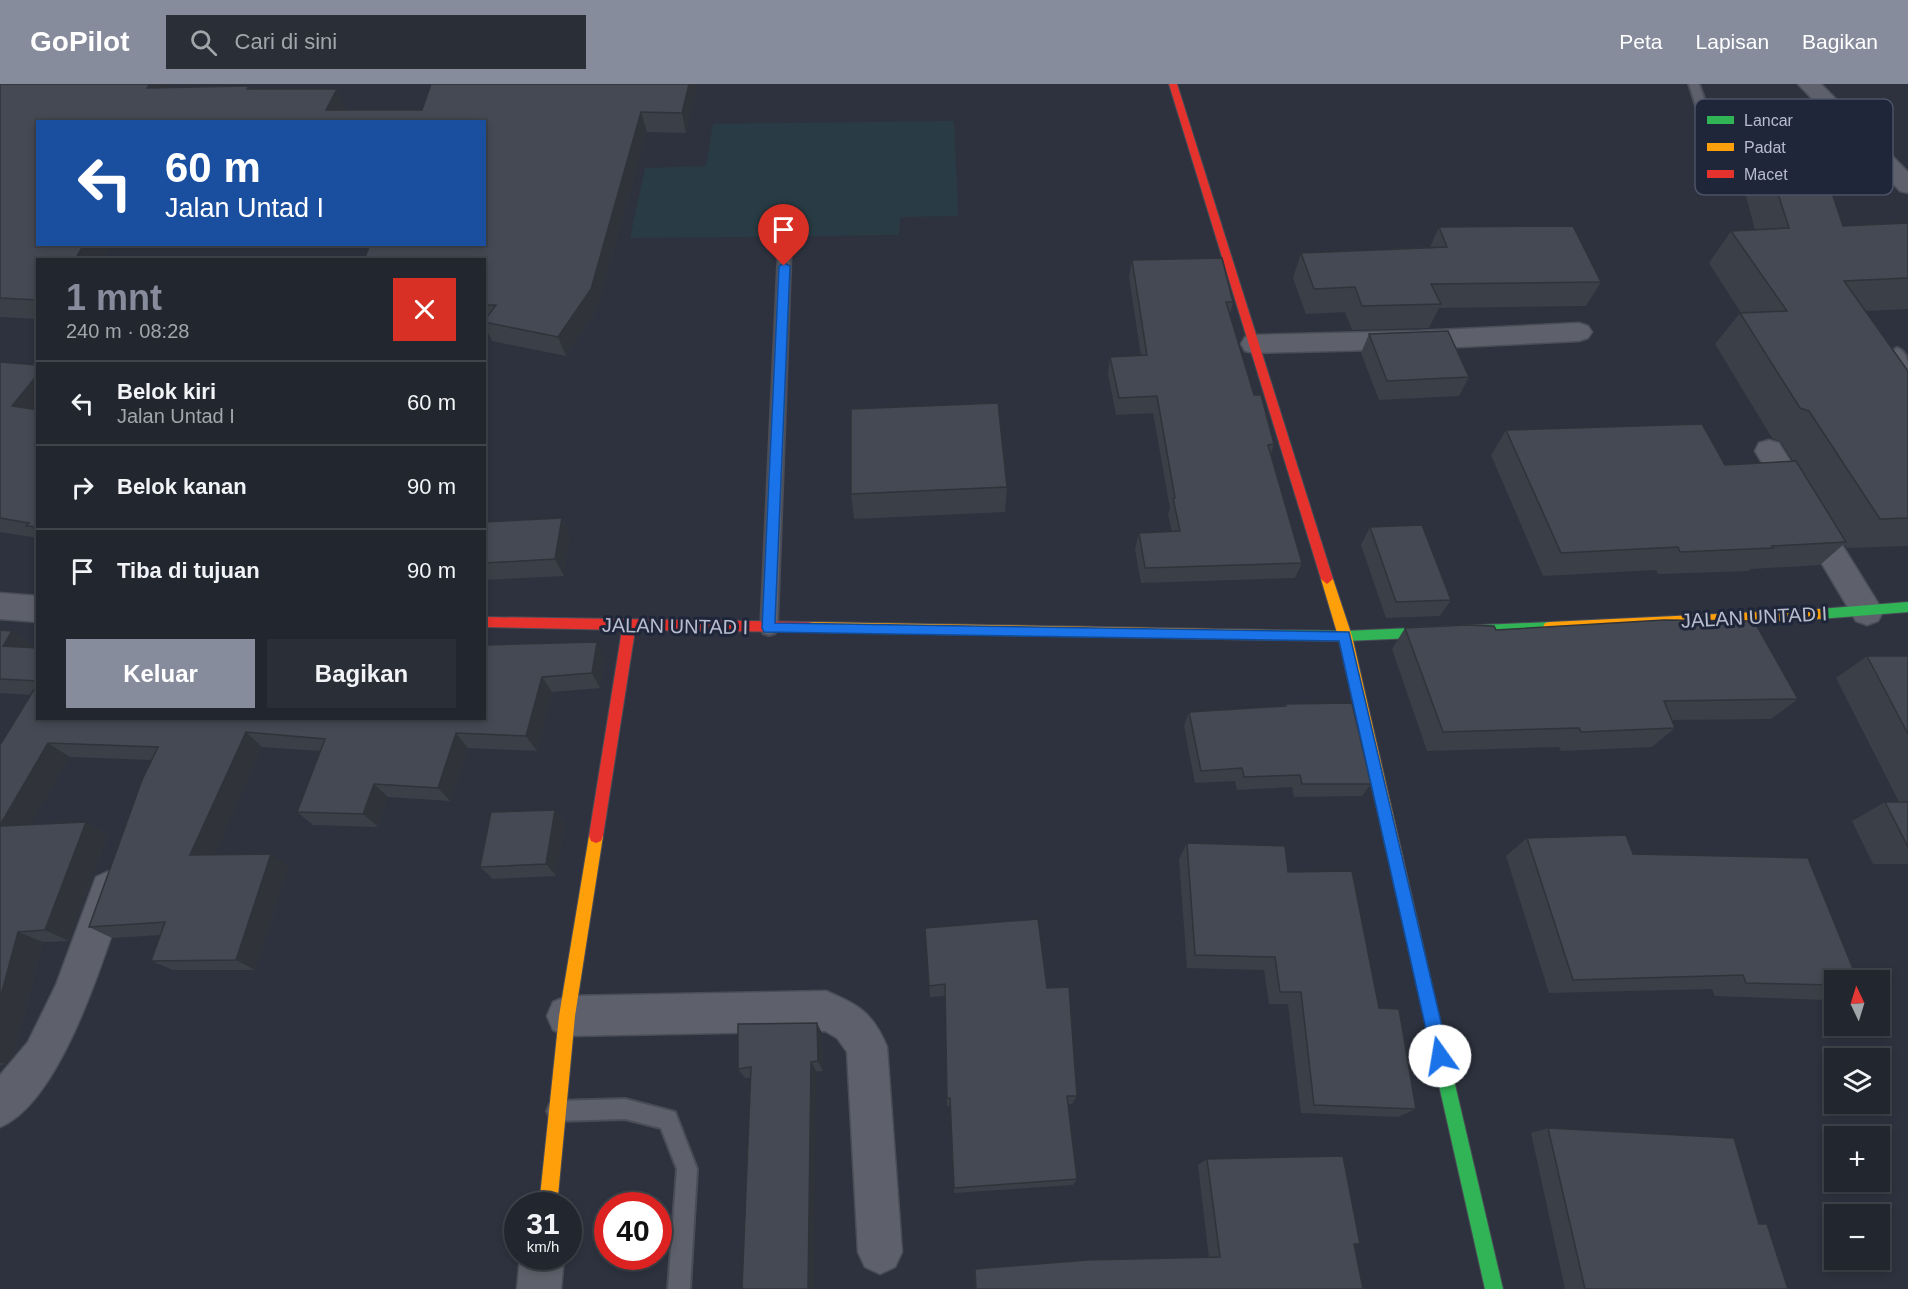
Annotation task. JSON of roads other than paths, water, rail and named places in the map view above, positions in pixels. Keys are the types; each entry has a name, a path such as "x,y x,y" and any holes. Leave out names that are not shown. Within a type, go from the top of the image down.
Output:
{"street":[{"path":"1173,84 1345,636 1494,1289"},
{"path":"1809,84 1824,99"},
{"path":"1893,170 1908,186"},
{"path":"1254,344 1418,340 1579,332"},
{"path":"1769,451 1867,612"},
{"path":"0,606 36,609"},
{"name":"JALAN UNTAD I","path":"486,622 1345,636 1906,611"},
{"path":"549,1192 567,1017 629,625"},
{"path":"0,1107 42,1056 72,993 119,858"},
{"path":"567,1017 826,1011 844,1018 854,1026 867,1047 880,1252"},
{"path":"539,1289 541,1270"}],"lane":[{"path":"1695,84 1700,99"},
{"path":"768,628 785,244"},
{"path":"1897,353 1908,369"},
{"path":"558,1111 625,1109 668,1119 687,1169 679,1289"}]}
